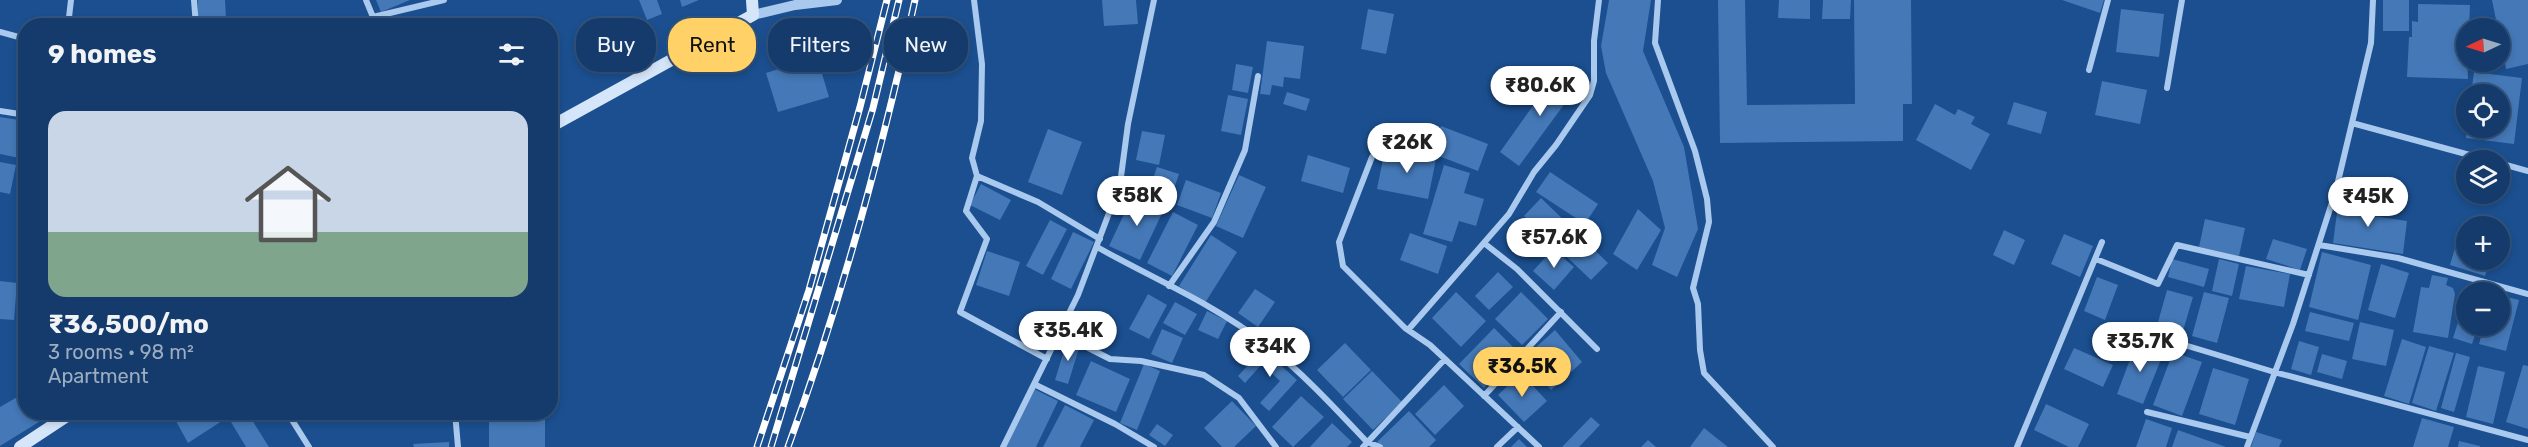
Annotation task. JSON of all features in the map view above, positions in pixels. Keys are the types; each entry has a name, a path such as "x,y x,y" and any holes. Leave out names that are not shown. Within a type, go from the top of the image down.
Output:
{"main road":[{"path":"558,123 753,15 752,0"},
{"path":"20,447 60,420"}],"street":[{"path":"69,18 71,0"},
{"path":"194,0 195,18"},
{"path":"366,0 373,17 440,0"},
{"path":"753,15 795,5 837,0"},
{"path":"974,0 982,64 981,121 972,158 977,176 966,211 987,239 960,312 1047,359"},
{"path":"1003,447 1059,333 1097,247 1120,184 1128,124 1154,0"},
{"path":"1408,330 1509,214 1534,172 1556,145 1590,95 1599,0"},
{"path":"1658,0 1655,44 1695,151 1707,199 1709,222 1693,288 1698,304 1700,350 1704,373 1773,447"},
{"path":"2089,70 2108,0"},
{"path":"2167,88 2182,0"},
{"path":"2247,447 2319,245 2371,43 2373,0"},
{"path":"0,32 18,37"},
{"path":"1169,286 1214,222 1245,150 1258,76"},
{"path":"0,111 18,114"},
{"path":"2352,123 2456,151"},
{"path":"1372,157 1339,242 1343,266 1408,330 1430,345 1539,447"},
{"path":"2510,167 2528,171"},
{"path":"977,176 1038,202 1100,239"},
{"path":"2017,447 2102,242"},
{"path":"1484,243 1517,269 1597,349"},
{"path":"2096,259 2158,284 2177,245 2310,275"},
{"path":"2319,245 2398,258 2528,294"},
{"path":"1097,247 1169,286 1263,342 1305,377 1365,444 1380,447"},
{"path":"1484,396 1561,312"},
{"path":"1059,333 1110,359 1141,361 1204,375 1239,398 1276,447"},
{"path":"2148,334 2274,372 2528,440"},
{"path":"1365,444 1445,359"},
{"path":"1034,384 1115,424 1154,447"},
{"path":"2146,412 2250,437"},
{"path":"292,420 309,447"},
{"path":"456,420 458,447"},
{"path":"1497,447 1518,427"}],"building":[{"path":"198,0 225,0 226,18 198,18"},
{"path":"376,0 410,0 381,12"},
{"path":"639,0 657,0 662,14 646,18"},
{"path":"680,0 699,0 682,7"},
{"path":"1102,0 1136,0 1138,24 1104,26"},
{"path":"1609,0 1651,0 1643,51 1684,147 1698,229 1677,277 1652,265 1665,228 1653,181 1606,73 1601,46"},
{"path":"1718,0 1745,0 1747,105 1855,104 1854,0 1911,0 1912,104 1903,104 1903,141 1720,143"},
{"path":"1779,0 1810,0 1810,19 1778,18"},
{"path":"1823,0 1851,0 1850,19 1822,19"},
{"path":"2062,0 2104,0 2100,13"},
{"path":"2383,0 2409,0 2409,31 2383,31"},
{"path":"2492,0 2528,0 2528,64 2510,68 2510,18 2496,18"},
{"path":"2418,4 2470,5 2469,18 2456,18 2456,72 2468,72 2468,79 2407,77 2412,21 2418,22"},
{"path":"1368,9 1394,14 1386,54 1361,49"},
{"path":"2121,9 2164,14 2159,57 2116,52"},
{"path":"1267,41 1304,46 1300,79 1284,77 1283,87 1272,85 1270,95 1260,94"},
{"path":"1236,64 1253,67 1248,93 1232,90"},
{"path":"1559,69 1579,84 1519,166 1500,152"},
{"path":"822,72 829,97 778,112 766,73"},
{"path":"2474,72 2522,78 2514,144 2466,138 2510,138 2510,84 2472,84"},
{"path":"2102,81 2147,90 2140,124 2095,115"},
{"path":"1287,92 1310,99 1306,111 1283,104"},
{"path":"1228,95 1248,99 1241,135 1221,131"},
{"path":"2014,102 2047,112 2041,134 2007,124"},
{"path":"1935,104 1955,115 1958,109 1975,117 1971,124 1990,134 1971,170 1916,140"},
{"path":"0,117 18,120 18,158 0,154"},
{"path":"1441,126 1488,144 1478,171 1431,153"},
{"path":"1048,129 1082,142 1062,195 1028,182"},
{"path":"1142,131 1165,135 1159,165 1136,160"},
{"path":"1385,149 1436,159 1428,199 1377,189"},
{"path":"1308,155 1350,168 1343,193 1301,181"},
{"path":"0,162 16,165 10,194 0,192"},
{"path":"1444,165 1470,173 1464,193 1484,199 1476,226 1459,221 1452,242 1423,234"},
{"path":"1157,167 1179,174 1170,200 1148,193"},
{"path":"1550,172 1598,204 1585,224 1536,192"},
{"path":"1239,175 1266,187 1243,238 1216,226"},
{"path":"1186,180 1221,193 1212,218 1177,205"},
{"path":"981,184 1011,200 1000,220 970,205"},
{"path":"1134,193 1165,207 1140,260 1109,246"},
{"path":"2339,197 2375,202 2373,216 2407,221 2403,254 2333,243"},
{"path":"1541,198 1608,263 1591,280 1524,216"},
{"path":"1638,209 1661,230 1637,270 1613,254"},
{"path":"1173,212 1198,225 1172,276 1147,263"},
{"path":"2205,219 2245,228 2239,256 2199,247"},
{"path":"1050,220 1067,229 1043,275 1026,266"},
{"path":"2004,230 2025,240 2014,265 1993,255"},
{"path":"1073,232 1094,242 1071,289 1051,279"},
{"path":"1410,233 1447,246 1438,274 1400,260"},
{"path":"2064,234 2093,246 2080,277 2051,264"},
{"path":"1211,235 1237,252 1205,303 1179,286"},
{"path":"2273,239 2307,249 2300,270 2266,259"},
{"path":"2456,245 2456,267 2450,265"},
{"path":"1553,249 1574,267 1554,290 1533,271"},
{"path":"987,251 1020,262 1009,296 976,285"},
{"path":"2322,252 2371,265 2358,320 2309,307"},
{"path":"2172,259 2209,269 2204,287 2168,277"},
{"path":"2219,259 2239,264 2232,296 2212,291"},
{"path":"2381,264 2409,273 2395,318 2368,310"},
{"path":"2246,266 2290,274 2284,307 2239,299"},
{"path":"2466,270 2487,270 2485,276"},
{"path":"1498,272 1513,287 1489,310 1475,296"},
{"path":"2432,275 2448,278 2446,285 2453,288 2455,294 2448,338 2413,332 2421,287 2429,288"},
{"path":"2097,277 2118,285 2105,320 2084,311"},
{"path":"0,281 17,283 14,320 0,319"},
{"path":"1255,289 1275,302 1258,327 1238,313"},
{"path":"2167,290 2193,297 2180,341 2155,333"},
{"path":"1456,292 1486,321 1461,347 1432,318"},
{"path":"1521,292 1548,319 1522,345 1495,319"},
{"path":"2204,292 2229,298 2217,343 2192,336"},
{"path":"1148,294 1167,305 1149,339 1129,329"},
{"path":"2510,298 2519,300 2510,335"},
{"path":"1175,302 1197,314 1185,335 1163,323"},
{"path":"1207,311 1227,321 1218,339 1198,330"},
{"path":"2310,312 2354,323 2349,341 2305,331"},
{"path":"2360,322 2394,330 2386,366 2352,359"},
{"path":"1494,328 1518,352 1484,388 1459,364"},
{"path":"1162,329 1183,338 1172,363 1151,354"},
{"path":"2456,329 2456,336 2475,336 2472,344 2453,338"},
{"path":"1555,330 1582,362 1551,390 1524,358"},
{"path":"2481,336 2510,336 2506,351 2479,344"},
{"path":"2402,339 2426,347 2409,404 2384,396"},
{"path":"1067,341 1080,345 1068,384 1055,380"},
{"path":"2137,341 2164,352 2143,404 2117,394"},
{"path":"2299,341 2319,347 2311,375 2291,369"},
{"path":"1345,343 1371,370 1343,397 1317,370"},
{"path":"2429,346 2454,353 2436,411 2412,403"},
{"path":"2074,348 2113,365 2103,387 2064,369"},
{"path":"1263,349 1297,380 1269,411 1260,403 1280,381 1262,364 1245,383 1238,376"},
{"path":"2173,352 2202,362 2182,416 2153,405"},
{"path":"2456,353 2470,357 2454,412 2441,408"},
{"path":"2322,354 2347,361 2342,379 2317,372"},
{"path":"1091,361 1130,379 1116,412 1076,395"},
{"path":"1144,364 1160,371 1137,430 1120,423"},
{"path":"2523,365 2528,366 2528,429 2506,422"},
{"path":"2478,366 2505,372 2493,424 2466,417"},
{"path":"2213,368 2249,379 2235,425 2199,414"},
{"path":"1372,371 1402,402 1373,430 1343,399"},
{"path":"1521,373 1547,401 1524,422 1498,395"},
{"path":"1444,385 1464,406 1435,435 1415,414"},
{"path":"1034,389 1058,401 1036,447 1006,447"},
{"path":"1301,396 1324,417 1293,447 1272,427"},
{"path":"18,397 18,420 42,420 0,446 0,407"},
{"path":"1232,401 1256,426 1234,447 1222,447 1204,428"},
{"path":"2046,404 2089,424 2078,447 2069,447 2034,430"},
{"path":"1065,405 1094,420 1080,447 1043,447"},
{"path":"1409,411 1436,440 1429,447 1382,447 1377,442"},
{"path":"1591,417 1600,425 1579,447 1562,447"},
{"path":"2422,418 2454,427 2448,447 2413,447"},
{"path":"2146,419 2172,428 2166,447 2136,447"},
{"path":"175,420 223,420 188,443"},
{"path":"230,420 252,420 269,447 246,447"},
{"path":"489,420 545,420 545,447 489,447"},
{"path":"1332,423 1352,442 1347,447 1310,447"},
{"path":"1157,424 1173,435 1165,446 1149,435"},
{"path":"1704,428 1728,447 1690,447"},
{"path":"2178,430 2226,447 2172,447"},
{"path":"2256,432 2282,440 2279,447 2251,447"},
{"path":"1519,439 1527,447 1511,447"},
{"path":"1648,440 1656,447 1641,447"},
{"path":"2459,441 2480,446 2480,447 2458,447"},
{"path":"449,442 449,447 414,447 413,444"}],"railway":[{"path":"757,447 809,290 887,0"},
{"path":"771,447 873,108 899,0"},
{"path":"788,447 826,337 859,226 889,113 915,0"}]}
